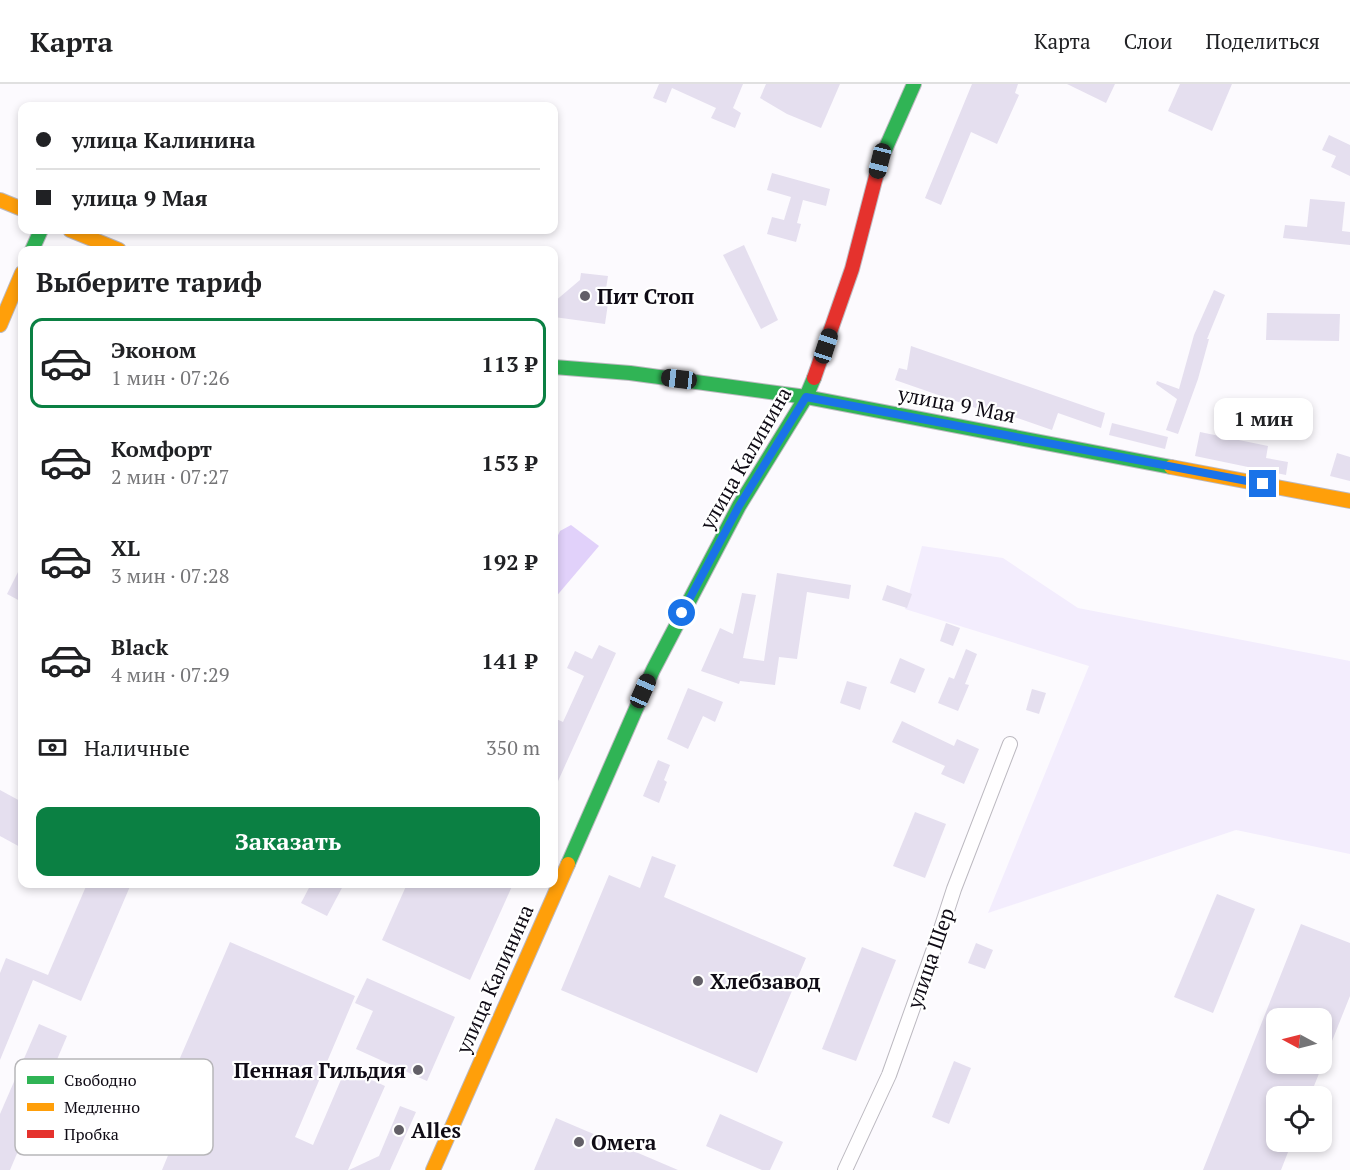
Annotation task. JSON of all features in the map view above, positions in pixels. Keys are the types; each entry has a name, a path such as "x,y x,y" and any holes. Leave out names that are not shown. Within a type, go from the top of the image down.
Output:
{"street":[{"name":"улица Калинина","path":"558,886 653,670 739,506 806,397 852,269 880,161 914,84"},
{"path":"0,200 18,207"},
{"path":"80,234 108,246"},
{"path":"0,325 18,282"},
{"name":"улица 9 Мая","path":"558,367 630,373 806,397 1350,501"},
{"name":"улица Шер","path":"846,1170 889,1075 954,889 1010,744"},
{"name":"улица Калинина","path":"433,1170 557,888"}],"shaded area":[{"path":"571,525 599,546 558,594 558,535 560,531"},
{"path":"922,546 1003,558 1078,608 1350,661 1350,854 1236,830 988,913 1089,666 905,609"}],"building":[{"path":"659,84 743,84 733,108 741,113 735,128 711,118 716,108 672,88 666,103 653,98"},
{"path":"766,84 840,84 821,128 787,114 760,98"},
{"path":"972,84 1018,84 1015,93 1019,95 997,144 971,132 941,205 925,198"},
{"path":"1067,84 1115,84 1106,103"},
{"path":"1180,84 1232,84 1212,131 1168,111"},
{"path":"1329,135 1350,145 1350,176 1331,167 1336,156 1322,150"},
{"path":"772,173 830,189 826,206 803,200 797,223 801,224 796,242 767,234 772,217 784,220 791,197 767,190"},
{"path":"1310,199 1345,202 1342,231 1350,232 1350,245 1283,238 1285,225 1307,227"},
{"path":"744,245 778,320 761,329 723,255"},
{"name":"Пит Стоп","path":"581,273 608,276 606,289 610,290 605,324 558,318 558,299 580,280"},
{"path":"1214,290 1225,295 1207,339 1209,339 1198,379 1178,434 1166,430 1177,399 1156,384 1157,381 1179,389 1194,335"},
{"path":"1267,313 1340,314 1339,341 1266,340"},
{"path":"911,346 1105,413 1101,428 1058,413 1052,430 997,411 996,415 895,380 899,368 907,370"},
{"path":"1112,423 1168,437 1165,449 1109,435"},
{"path":"1200,432 1268,446 1266,458 1288,462 1286,475 1195,456"},
{"path":"1337,453 1350,457 1350,481 1330,476"},
{"path":"18,572 18,600 7,594"},
{"path":"777,573 851,585 849,599 807,592 797,659 779,657 775,685 740,681 739,684 701,671 720,628 733,634 742,593 756,595 743,658 764,661"},
{"path":"887,585 912,594 907,608 882,600"},
{"path":"946,623 960,628 953,646 940,641"},
{"path":"599,645 616,653 558,781 558,720 563,722 584,676 567,668 575,651 592,659"},
{"path":"966,649 977,654 965,684 969,685 958,711 938,703 949,677 954,679"},
{"path":"900,658 925,669 915,693 890,683"},
{"path":"847,681 867,687 860,710 840,703"},
{"path":"688,688 723,702 715,722 703,716 688,749 667,739"},
{"path":"1032,689 1046,693 1039,714 1026,710"},
{"path":"902,721 954,746 957,739 979,749 964,784 941,774 945,766 892,742"},
{"path":"658,760 670,765 664,780 667,782 659,803 643,796"},
{"path":"0,790 18,800 18,846 0,836"},
{"path":"915,812 946,824 925,878 893,866"},
{"name":"Хлебзавод","path":"652,856 676,865 664,897 806,958 757,1073 561,990 609,875 640,888"},
{"path":"85,888 129,888 81,1001 33,980 0,1060 0,973 6,958 48,975"},
{"path":"309,888 342,888 327,916 301,903"},
{"path":"405,888 511,888 470,980 382,940"},
{"path":"1217,894 1255,909 1213,1013 1174,997"},
{"path":"1301,924 1350,943 1350,996 1332,1041 1332,1008 1268,1008"},
{"path":"230,942 355,996 295,1137 313,1145 346,1068 385,1086 348,1170 162,1170 168,1155 213,1155 213,1059 180,1059"},
{"path":"976,943 993,950 985,969 968,963"},
{"path":"862,947 896,960 856,1061 822,1049"},
{"path":"367,978 455,1017 427,1081 356,1049 373,1011 355,1003"},
{"path":"1266,1012 1266,1074 1319,1074 1314,1086 1266,1086 1266,1152 1288,1152 1281,1170 1203,1170"},
{"path":"39,1024 67,1036 57,1059 24,1059"},
{"path":"954,1061 971,1068 949,1124 932,1117"},
{"path":"15,1079 16,1155 10,1170 0,1170 0,1114"},
{"path":"400,1106 416,1112 390,1170 349,1170 379,1156"},
{"path":"720,1114 783,1142 770,1170 762,1170 706,1146"},
{"name":"Омега","path":"556,1118 678,1170 534,1170"}],"traffic: fast":[{"path":"880,161 914,84"},
{"path":"34,246 39,234"},
{"path":"558,367 630,373 806,397 1171,467"},
{"path":"568,864 653,670 739,506 806,397 814,378"}],"traffic: slow":[{"path":"0,200 18,207"},
{"path":"80,234 109,246"},
{"path":"0,325 18,282"},
{"path":"1171,467 1350,501"},
{"path":"558,887 568,864"},
{"path":"433,1170 557,888"}],"traffic: jam":[{"path":"814,378 852,269 880,161"}],"place":[{"name":"Пит Стоп","path":"585,296"},
{"name":"Хлебзавод","path":"698,981"},
{"name":"Пенная Гильдия","path":"418,1070"},
{"name":"Alles","path":"399,1130"},
{"name":"Омега","path":"579,1142"}],"route":[{"path":"682,613 739,506 806,397 1263,484"}]}
